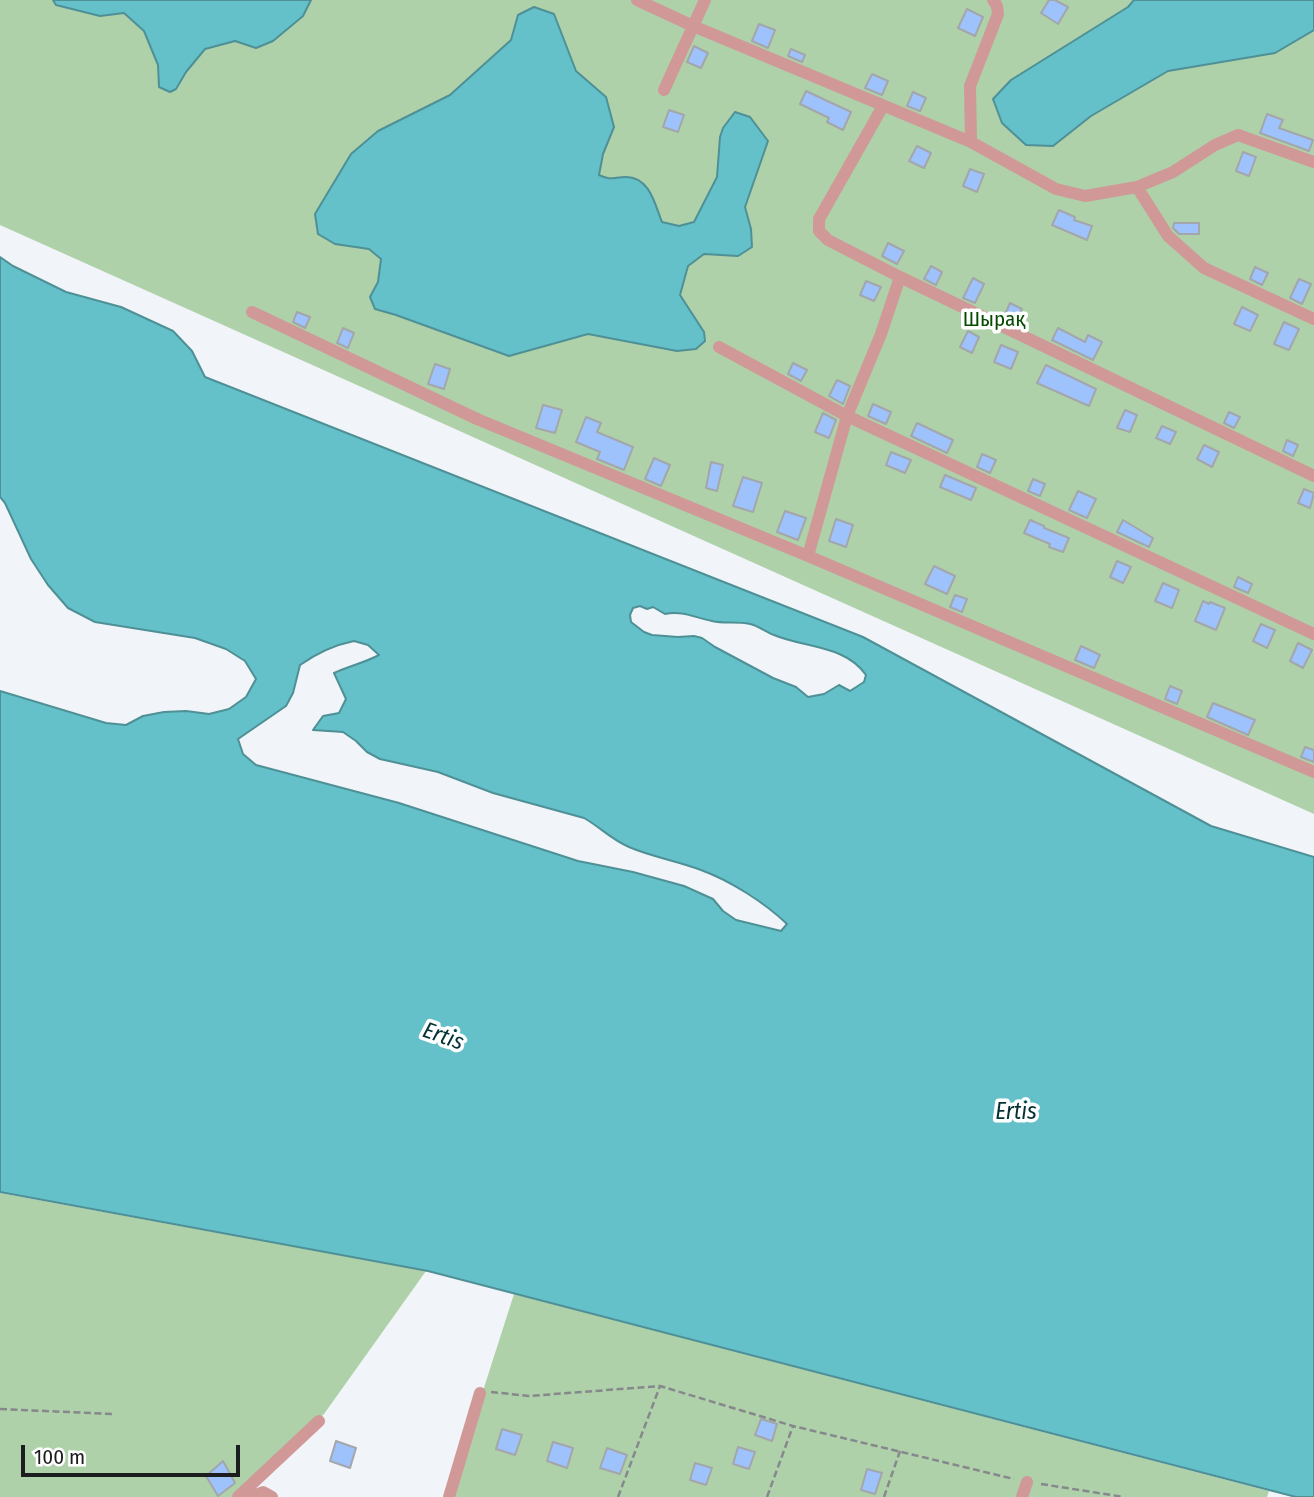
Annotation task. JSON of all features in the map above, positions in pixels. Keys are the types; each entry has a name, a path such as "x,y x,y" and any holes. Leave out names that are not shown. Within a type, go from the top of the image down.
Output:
{"street":[{"path":"637,0 971,142 1056,189 1085,196 1137,187 1173,172 1215,145 1238,135 1314,162"},
{"path":"664,90 705,0"},
{"path":"971,142 970,86 998,14 993,0"},
{"path":"883,106 819,219 819,231 828,240 1314,476"},
{"path":"1137,187 1168,236 1204,268 1314,319"},
{"path":"808,556 847,416 881,334 900,277"},
{"path":"252,312 477,419 808,556 1314,772"},
{"path":"719,347 847,416 1314,634"},
{"path":"449,1497 480,1393"},
{"path":"238,1497 319,1421"},
{"path":"1022,1497 1027,1482"},
{"path":"251,1497 263,1492 272,1497"}],"path":[{"path":"618,1497 660,1386"},
{"path":"480,1393 497,1391 529,1396 660,1386 793,1426 1027,1482 1124,1497"},
{"path":"0,1409 112,1414"},
{"path":"767,1497 793,1426"},
{"path":"884,1497 900,1451"}],"green space":[{"name":"Шырақ","path":"0,0 1314,0 1314,814 0,225"},
{"path":"0,1193 426,1271 324,1414 235,1497 0,1497"},
{"path":"514,1294 1269,1491 1267,1497 449,1497"}],"water":[{"path":"53,0 311,0 303,16 273,41 256,48 235,41 205,49 176,89 170,92 159,87 158,65 144,31 124,13 100,16 56,5"},
{"path":"1134,0 1314,0 1314,30 1275,53 1168,71 1091,116 1053,146 1026,145 1002,123 993,99 1011,80 1128,7"},
{"path":"534,7 554,14 576,71 606,97 614,127 603,154 599,175 634,178 641,182 654,200 662,222 679,226 694,222 717,177 720,137 735,112 750,117 768,141 745,207 751,229 752,247 738,256 704,254 688,266 680,295 704,332 705,341 696,349 677,351 588,334 509,356 375,309 370,297 378,282 381,259 369,249 335,244 318,234 315,214 351,154 378,131 450,95 511,40 518,15"},
{"name":"Ertis","path":"0,257 66,292 121,307 173,331 192,351 205,377 863,637 1211,826 1314,857 1314,1497 1296,1497 428,1271 0,1192 0,691 106,723 126,725 143,716 164,712 209,714 229,709 246,697 256,679 245,661 226,649 195,638 95,622 68,608 48,585 31,559 0,497","holes":["640,606 647,609 653,607 665,614 683,614 717,622 750,624 774,635 836,653 857,665 866,675 864,682 850,691 839,685 824,694 808,697 796,687 773,678 702,638 652,635 644,632 631,622 633,608","354,641 368,645 379,655 334,673 346,699 339,713 323,716 313,730 343,732 380,759 438,772 493,793 584,818 629,847 692,867 736,886 787,924 781,931 736,920 723,911 713,899 684,886 578,861 399,803 256,765 243,754 238,739 286,706 293,693 300,665 326,650"]}],"building":[{"path":"1049,0 1068,7 1058,24 1041,13"},
{"path":"967,9 983,17 975,36 958,28"},
{"path":"759,24 775,30 768,48 752,41"},
{"path":"694,46 708,53 701,68 687,62"},
{"path":"791,49 805,55 802,62 788,56"},
{"path":"872,74 888,81 882,95 865,88"},
{"path":"806,91 851,112 843,130 827,122 829,118 800,104"},
{"path":"913,92 926,98 920,111 907,106"},
{"path":"669,110 684,115 678,132 663,127"},
{"path":"1267,114 1283,120 1279,128 1313,140 1309,151 1260,133"},
{"path":"917,146 931,153 924,168 909,161"},
{"path":"1243,152 1256,157 1249,176 1236,171"},
{"path":"970,169 984,174 977,192 963,186"},
{"path":"1059,210 1075,217 1074,220 1092,226 1087,240 1052,225"},
{"path":"1174,223 1199,223 1199,234 1179,234 1173,228"},
{"path":"888,243 904,251 897,264 882,256"},
{"path":"931,266 942,272 936,285 924,279"},
{"path":"1255,267 1268,273 1262,285 1250,279"},
{"path":"973,278 984,284 975,303 963,298"},
{"path":"1299,279 1311,284 1302,304 1290,298"},
{"path":"866,281 881,287 874,301 860,295"},
{"path":"1010,303 1022,309 1015,323 1004,317"},
{"path":"1242,307 1258,315 1250,331 1234,324"},
{"path":"297,312 310,317 305,328 293,322"},
{"path":"1284,322 1299,329 1289,350 1274,344"},
{"path":"343,328 354,333 348,348 337,343"},
{"path":"1058,328 1085,342 1088,335 1102,342 1093,360 1052,340"},
{"path":"968,331 979,337 972,353 960,347"},
{"path":"1001,345 1018,352 1011,369 994,362"},
{"path":"793,363 807,370 801,381 788,374"},
{"path":"435,364 450,369 444,389 428,384"},
{"path":"1046,365 1096,389 1089,406 1037,383"},
{"path":"837,380 850,386 843,404 829,396"},
{"path":"873,404 891,412 886,424 868,416"},
{"path":"543,405 562,410 555,433 536,428"},
{"path":"1125,410 1137,415 1130,432 1117,428"},
{"path":"1229,412 1240,417 1234,428 1224,423"},
{"path":"823,413 836,420 829,438 815,432"},
{"path":"586,417 601,423 597,432 633,447 624,470 597,459 600,452 576,442"},
{"path":"917,423 953,440 947,453 911,436"},
{"path":"1162,426 1176,432 1170,444 1156,438"},
{"path":"1287,440 1298,445 1293,456 1283,451"},
{"path":"1204,445 1219,452 1212,467 1197,459"},
{"path":"891,452 911,460 905,473 886,465"},
{"path":"982,454 996,460 990,473 977,467"},
{"path":"654,458 670,465 661,486 645,479"},
{"path":"711,462 723,465 717,491 706,488"},
{"path":"945,475 976,488 971,500 940,487"},
{"path":"743,477 762,483 753,512 733,506"},
{"path":"1033,479 1045,484 1040,496 1028,491"},
{"path":"1304,489 1314,493 1310,508 1298,503"},
{"path":"1078,491 1096,499 1087,518 1069,510"},
{"path":"785,511 806,518 798,540 777,532"},
{"path":"836,519 853,525 846,547 829,541"},
{"path":"1030,520 1069,538 1063,552 1024,533"},
{"path":"1123,520 1153,538 1149,547 1117,532"},
{"path":"1117,561 1131,567 1123,583 1110,577"},
{"path":"934,566 955,576 947,594 925,584"},
{"path":"1238,577 1252,584 1248,593 1234,587"},
{"path":"1163,583 1179,590 1172,608 1155,601"},
{"path":"955,595 967,599 962,612 950,607"},
{"path":"1203,601 1225,608 1216,630 1195,621"},
{"path":"1261,624 1275,630 1267,648 1253,641"},
{"path":"1298,643 1312,650 1303,668 1290,661"},
{"path":"1081,646 1100,655 1094,668 1075,660"},
{"path":"1170,686 1182,691 1177,704 1165,699"},
{"path":"1213,703 1255,720 1248,735 1207,717"},
{"path":"1305,747 1314,750 1314,762 1301,757"},
{"path":"761,1419 777,1424 772,1441 755,1435"},
{"path":"502,1429 522,1435 515,1455 496,1449"},
{"path":"336,1441 356,1448 350,1468 330,1461"},
{"path":"553,1442 573,1448 567,1468 547,1461"},
{"path":"738,1447 755,1452 749,1469 733,1464"},
{"path":"607,1448 627,1455 620,1474 600,1468"},
{"path":"223,1461 235,1483 218,1496 206,1476"},
{"path":"695,1463 712,1468 706,1485 690,1480"},
{"path":"867,1469 882,1473 875,1494 861,1490"}]}
